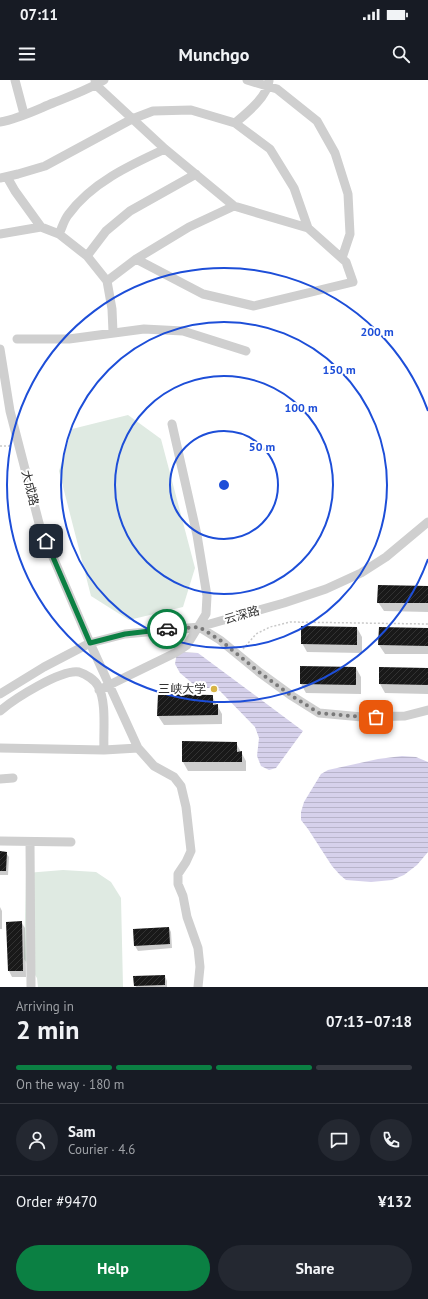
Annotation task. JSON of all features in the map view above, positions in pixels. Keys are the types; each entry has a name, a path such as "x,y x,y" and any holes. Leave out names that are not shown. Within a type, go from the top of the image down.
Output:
{"street":[{"path":"15,80 24,114"},
{"path":"0,122 24,114 104,80"},
{"path":"247,80 268,83 317,121 336,153 348,194 350,234 342,258"},
{"path":"95,83 165,149 234,206 308,228 346,262 353,282 254,306 203,294 136,259"},
{"path":"235,122 252,110 268,83"},
{"path":"41,227 3,177 45,166 132,119 153,111 191,110 235,122 270,149 294,188 308,228"},
{"path":"59,234 68,215 91,190 131,164 165,149"},
{"path":"87,256 106,231 130,211 196,174"},
{"path":"107,281 136,259 189,227 234,206"},
{"path":"0,234 41,227 59,234 87,256 107,281 112,309 113,332"},
{"path":"17,339 69,339 144,329 183,330 246,351"},
{"name":"大成路","path":"0,349 3,390 10,411 40,527 90,643 138,748 154,766 174,777 181,786 186,807 191,851 178,874 178,884 183,896 187,918 198,948 200,967 198,987"},
{"path":"99,690 177,652 187,645 206,614 207,596 197,534 172,424"},
{"name":"云深路","path":"0,694 44,667 90,643 125,634 199,627 284,603 326,589 361,573 386,557 428,522"},
{"path":"199,627 220,640 259,672 292,696 319,713 362,717 405,716 428,710"},
{"path":"0,711 37,686 72,672 79,672 87,675 98,685 103,707 104,750"},
{"path":"0,748 104,750 138,748"},
{"path":"0,779 13,778"},
{"path":"0,841 71,842"},
{"path":"30,842 31,986"}],"path":[{"path":"0,446 19,446"},
{"path":"238,655 256,634 270,627 290,622 428,624"}],"shaded area":[{"path":"128,415 161,439 195,568 183,607 129,620 91,596 59,471 72,429"},
{"path":"177,652 198,653 303,731 276,768 269,770 261,766 257,756 259,738 255,727 220,691 212,688 198,688 180,673 175,664"},
{"path":"402,756 416,757 428,762 428,852 417,865 404,875 392,880 371,882 346,880 332,866 301,820 301,812 304,802 321,774 328,770 378,759"},
{"path":"63,870 96,872 111,882 121,898 123,987 38,987 37,978 24,959 26,873"}],"building":[{"path":"378,585 428,586 428,603 377,603"},
{"path":"301,626 357,627 357,645 301,644"},
{"path":"379,627 428,628 428,646 378,645"},
{"path":"300,666 356,667 356,685 300,684"},
{"path":"379,667 428,668 428,685 379,684"},
{"path":"158,694 213,695 213,705 218,704 218,715 157,716"},
{"path":"182,741 237,742 237,752 242,751 242,762 182,762"},
{"path":"0,851 7,852 6,871 0,871"},
{"path":"22,921 23,971 8,971 6,922"},
{"path":"169,927 170,944 134,946 133,929"},
{"path":"165,975 165,985 134,986 133,976"}],"way so far":[{"path":"167,629 199,627 220,640 259,672 292,696 319,713 376,717"}],"place":[{"name":"三峡大学","path":"214,689"}],"route":[{"path":"46,541 90,643 125,634 167,629"}]}
